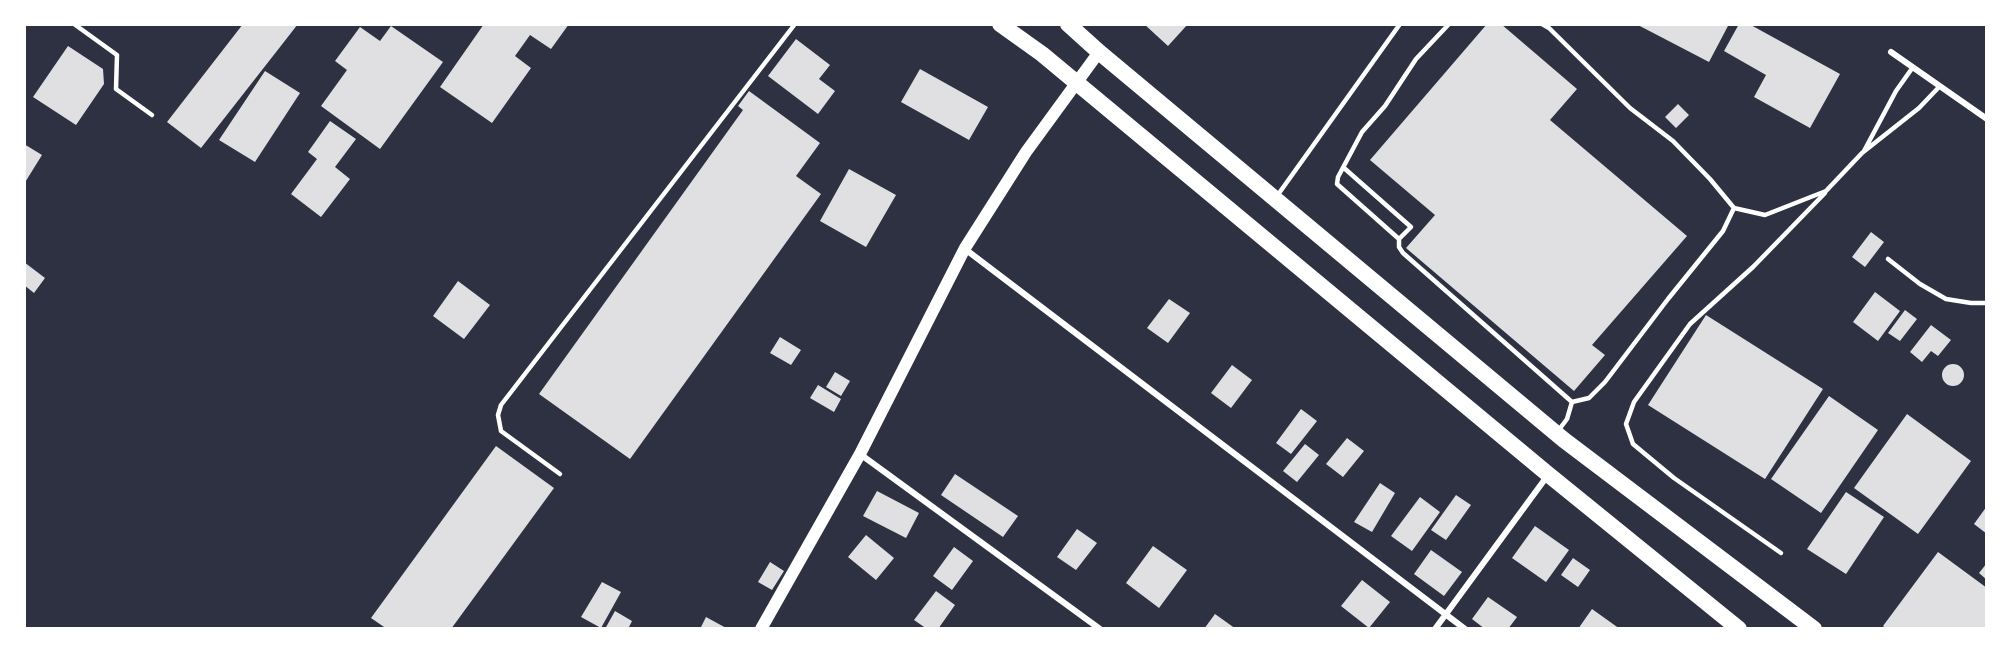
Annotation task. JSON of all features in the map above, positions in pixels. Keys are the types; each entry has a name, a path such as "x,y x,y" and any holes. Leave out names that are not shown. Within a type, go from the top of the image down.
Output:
{"highway":[{"path":"1000,24 1042,54 1549,475 1739,629"},
{"path":"1068,24 1556,433 1814,629"}],"main road":[{"path":"761,629 860,454 965,248 1026,152 1099,52"}],"street":[{"path":"1891,52 1987,120"},
{"path":"965,248 1465,629"},
{"path":"860,454 1100,629"},
{"path":"1435,629 1549,475"}],"lane":[{"path":"74,24 117,55 116,89 152,115"},
{"path":"560,474 501,431 498,415 501,405 795,24"},
{"path":"1275,198 1400,24"},
{"path":"1399,239 1337,184 1340,173 1362,132 1385,106 1416,59 1449,24"},
{"path":"1542,24 1549,28 1630,108 1673,141 1734,208 1765,215 1826,191"},
{"path":"1862,153 1896,91 1913,67"},
{"path":"1781,554 1674,478 1633,444 1626,424 1634,402 1690,324 1753,267 1862,153 1919,108 1940,86"},
{"path":"1344,168 1411,227 1399,239 1399,247 1403,253 1572,402"},
{"path":"1572,402 1589,398 1605,382 1723,231 1734,208"},
{"path":"1888,259 1920,284 1946,299 1987,303"},
{"path":"1556,433 1567,419 1572,402"}],"building":[{"path":"243,24 298,24 201,148 167,122"},
{"path":"484,24 569,24 551,49 530,35 515,56 531,68 492,123 440,87"},
{"path":"1144,24 1188,24 1168,46"},
{"path":"1487,24 1501,24 1577,89 1550,120 1687,236 1592,345 1605,355 1574,391 1406,248 1435,215 1370,160"},
{"path":"1636,24 1729,24 1709,62"},
{"path":"1739,24 1749,24 1840,74 1810,128 1754,97 1766,75 1724,51"},
{"path":"391,26 443,62 380,149 321,106 347,70 335,61 360,27 380,41"},
{"path":"796,39 830,65 819,79 835,91 818,114 768,76"},
{"path":"68,46 103,69 104,84 76,125 33,97"},
{"path":"920,69 988,107 969,140 901,102"},
{"path":"265,71 300,93 255,162 219,140"},
{"path":"749,91 820,143 796,176 821,194 630,459 539,394 743,110 738,106"},
{"path":"1678,104 1689,115 1676,128 1665,117"},
{"path":"330,121 356,139 335,167 350,179 321,217 291,194 317,159 308,152"},
{"path":"24,144 42,155 24,184"},
{"path":"849,169 896,195 866,247 820,221"},
{"path":"1871,232 1884,242 1865,267 1852,257"},
{"path":"24,262 45,278 34,293 24,285"},
{"path":"458,281 490,305 464,339 433,316"},
{"path":"1875,292 1900,311 1878,341 1853,322"},
{"path":"1169,299 1190,313 1168,343 1147,328"},
{"path":"1905,310 1917,319 1900,341 1888,333"},
{"path":"1706,315 1823,389 1765,479 1648,405"},
{"path":"1931,325 1951,340 1938,356 1931,351 1922,362 1910,352"},
{"path":"780,337 801,350 791,365 770,353"},
{"path":"1953,364 1961,367 1964,375 1961,383 1953,386 1945,383 1942,375 1945,367"},
{"path":"1232,365 1252,380 1231,408 1211,393"},
{"path":"835,372 850,381 841,396 826,387"},
{"path":"818,385 841,399 834,412 810,398"},
{"path":"1829,396 1878,430 1821,513 1771,479"},
{"path":"1301,409 1317,421 1291,454 1276,443"},
{"path":"1907,414 1971,461 1918,534 1854,488"},
{"path":"1347,438 1364,451 1343,477 1326,464"},
{"path":"1305,444 1319,455 1297,482 1283,471"},
{"path":"496,446 554,488 451,629 387,629 371,618"},
{"path":"955,474 1018,516 1003,537 941,495"},
{"path":"1380,483 1395,493 1372,532 1354,522"},
{"path":"877,491 919,513 906,538 863,516"},
{"path":"1846,492 1884,517 1846,574 1807,549"},
{"path":"1456,495 1471,505 1446,540 1431,530"},
{"path":"1420,497 1440,512 1412,551 1391,536"},
{"path":"1987,506 1987,534 1974,524"},
{"path":"1535,526 1569,550 1546,582 1512,558"},
{"path":"1077,529 1097,543 1076,570 1057,557"},
{"path":"866,535 894,558 876,580 848,557"},
{"path":"1153,546 1187,570 1159,608 1126,583"},
{"path":"954,547 973,561 952,590 933,576"},
{"path":"1431,550 1462,572 1444,596 1414,574"},
{"path":"1938,552 1987,588 1987,629 1887,629 1883,626"},
{"path":"1573,558 1590,570 1578,587 1561,575"},
{"path":"770,562 784,571 772,590 758,582"},
{"path":"1987,563 1987,580 1979,573"},
{"path":"1362,580 1390,602 1369,628 1341,606"},
{"path":"602,582 621,592 601,628 581,617"},
{"path":"936,591 955,605 938,629 927,629 914,620"},
{"path":"1488,597 1517,617 1508,629 1485,629 1472,619"},
{"path":"1592,609 1620,629 1578,629"},
{"path":"615,611 632,621 628,629 605,629"},
{"path":"1215,614 1236,629 1204,629"},
{"path":"706,617 728,629 700,629"}]}
